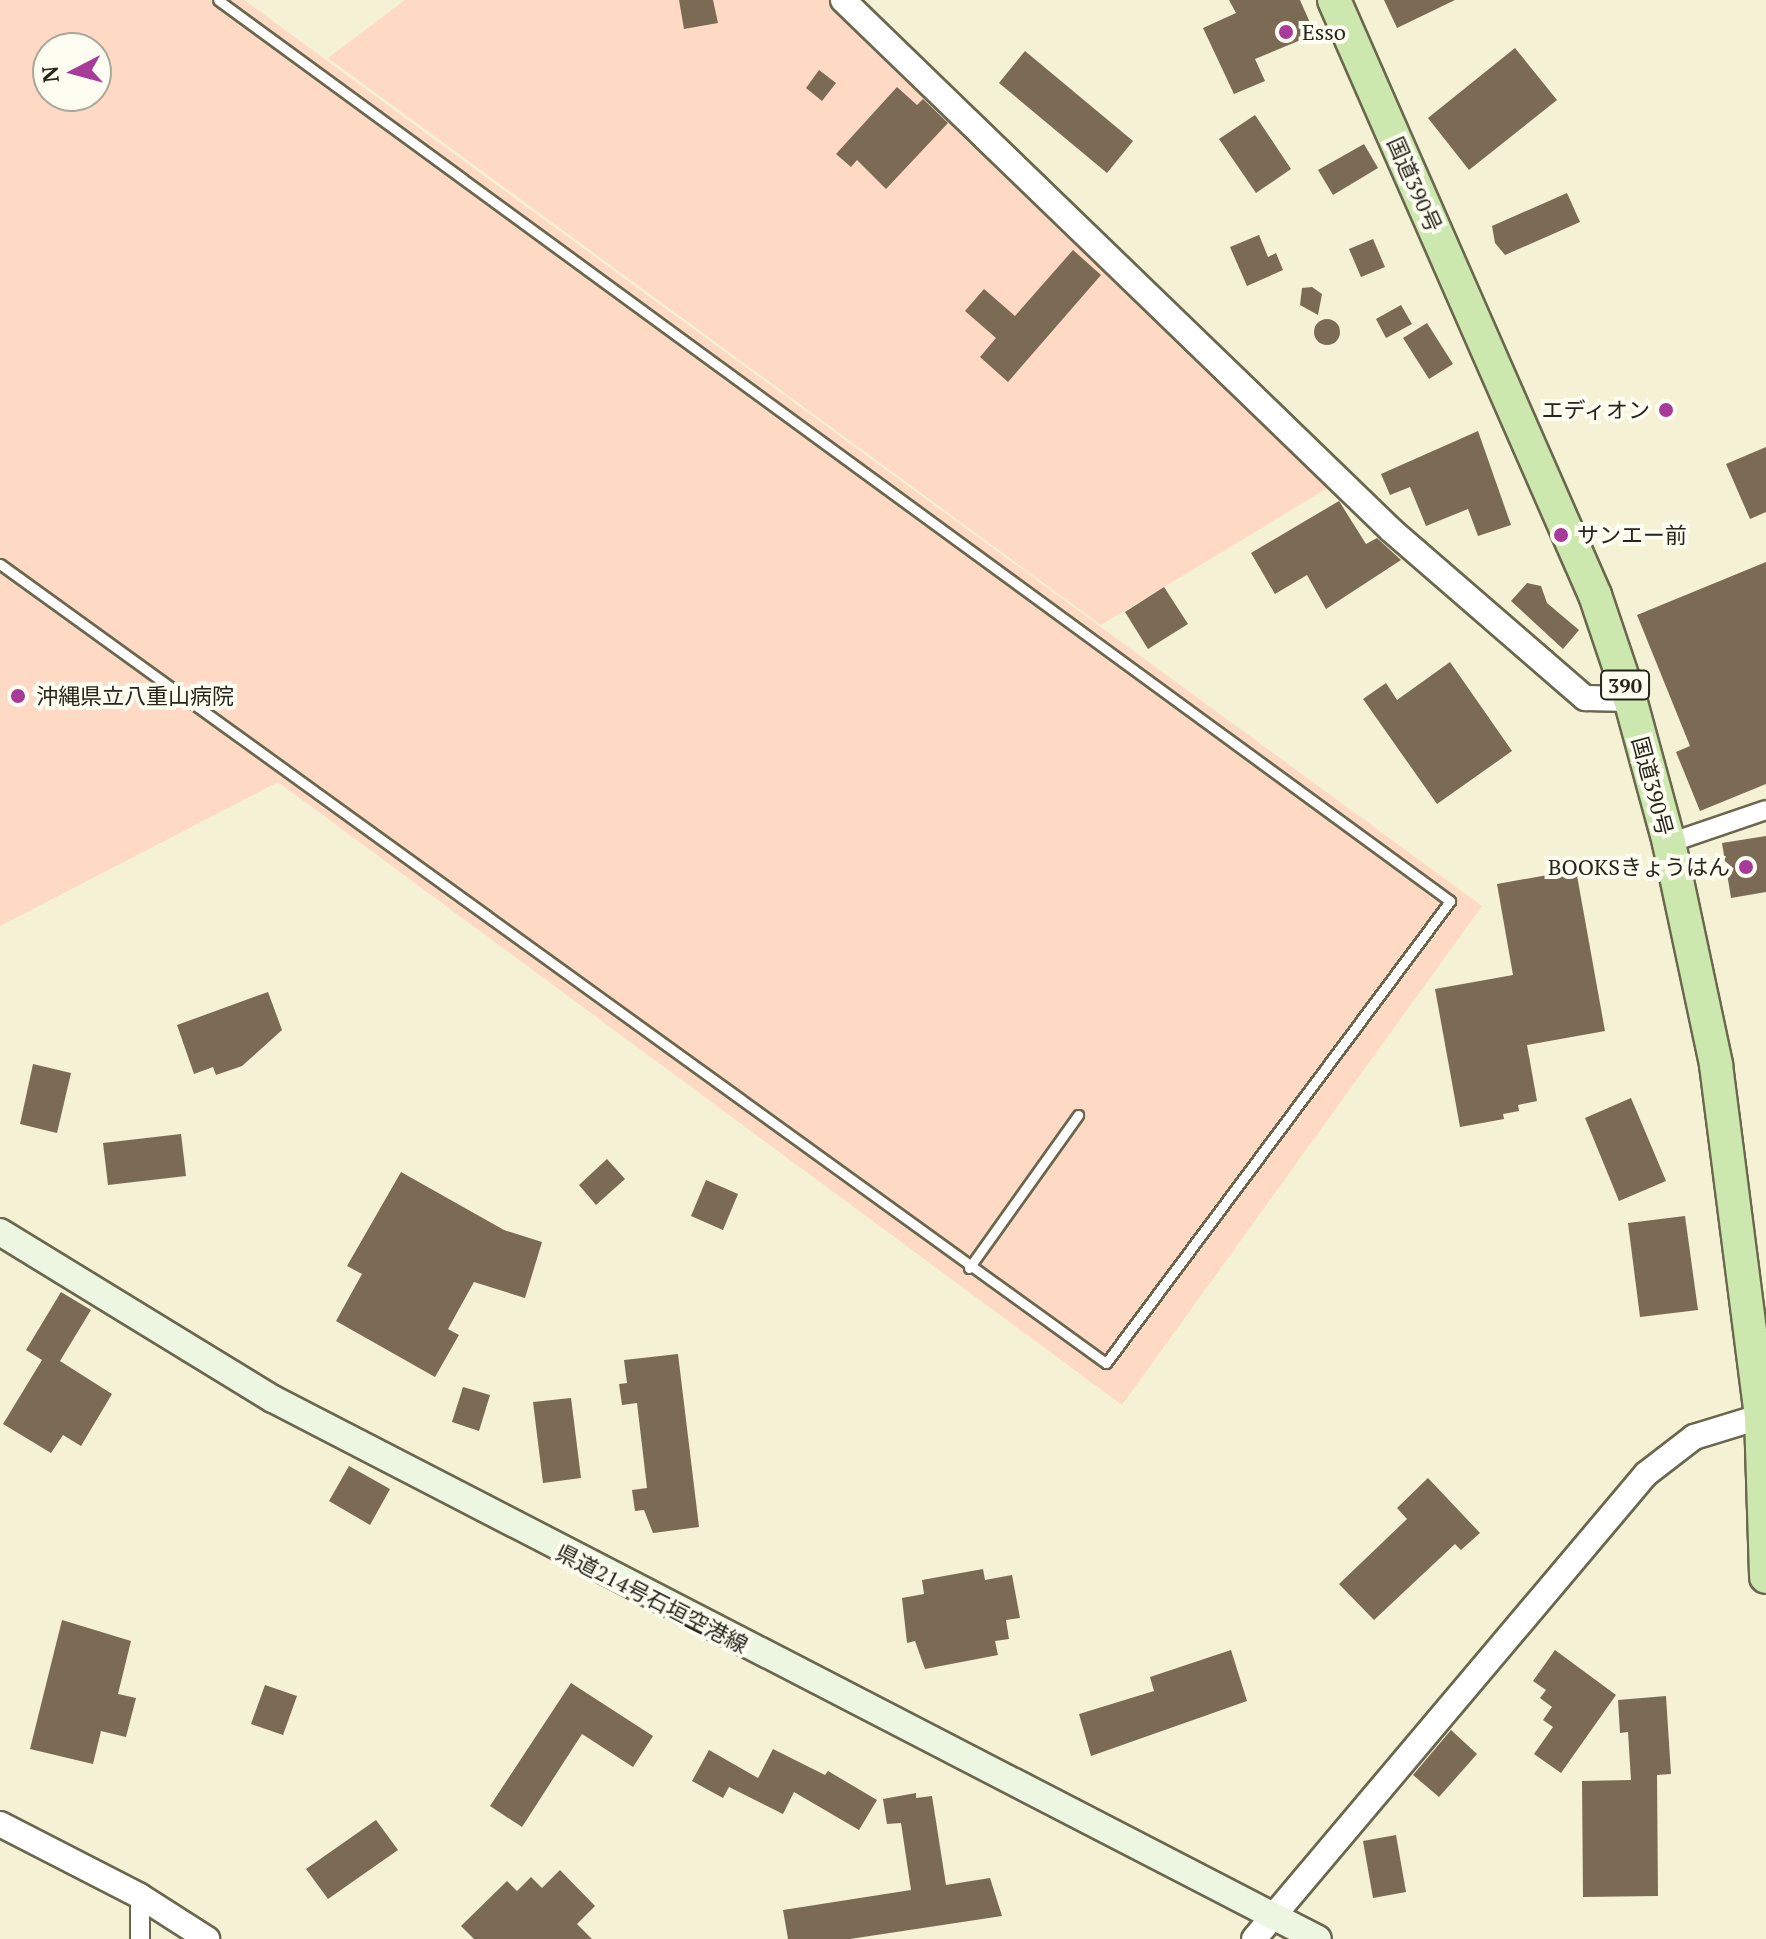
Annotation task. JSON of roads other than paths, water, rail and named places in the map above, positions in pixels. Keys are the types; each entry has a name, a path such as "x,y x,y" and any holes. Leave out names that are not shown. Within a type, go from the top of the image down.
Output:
{"highway":[{"name":"国道390号","path":"1334,0 1595,595 1630,699 1669,843 1716,1065 1763,1415 1766,1577"}],"main road":[{"name":"県道214号石垣空港線","path":"0,1232 273,1399 1318,1939"}],"street":[{"path":"843,0 1391,530 1585,698 1630,699"},
{"path":"1669,843 1766,810"},
{"path":"1254,1939 1646,1474 1694,1437 1763,1415"},
{"path":"0,1824 140,1896 207,1939"},
{"path":"140,1896 140,1939"}],"lane":[{"path":"0,564 969,1268 1106,1363 1450,901 218,0"},
{"path":"969,1268 1078,1115"}],"place":[{"name":"Esso","path":"1286,32"},
{"name":"エディオン","path":"1666,410"},
{"name":"サンエー前","path":"1561,535"},
{"name":"沖縄県立八重山病院","path":"18,696"},
{"name":"BOOKSきょうはん","path":"1746,867"}]}
